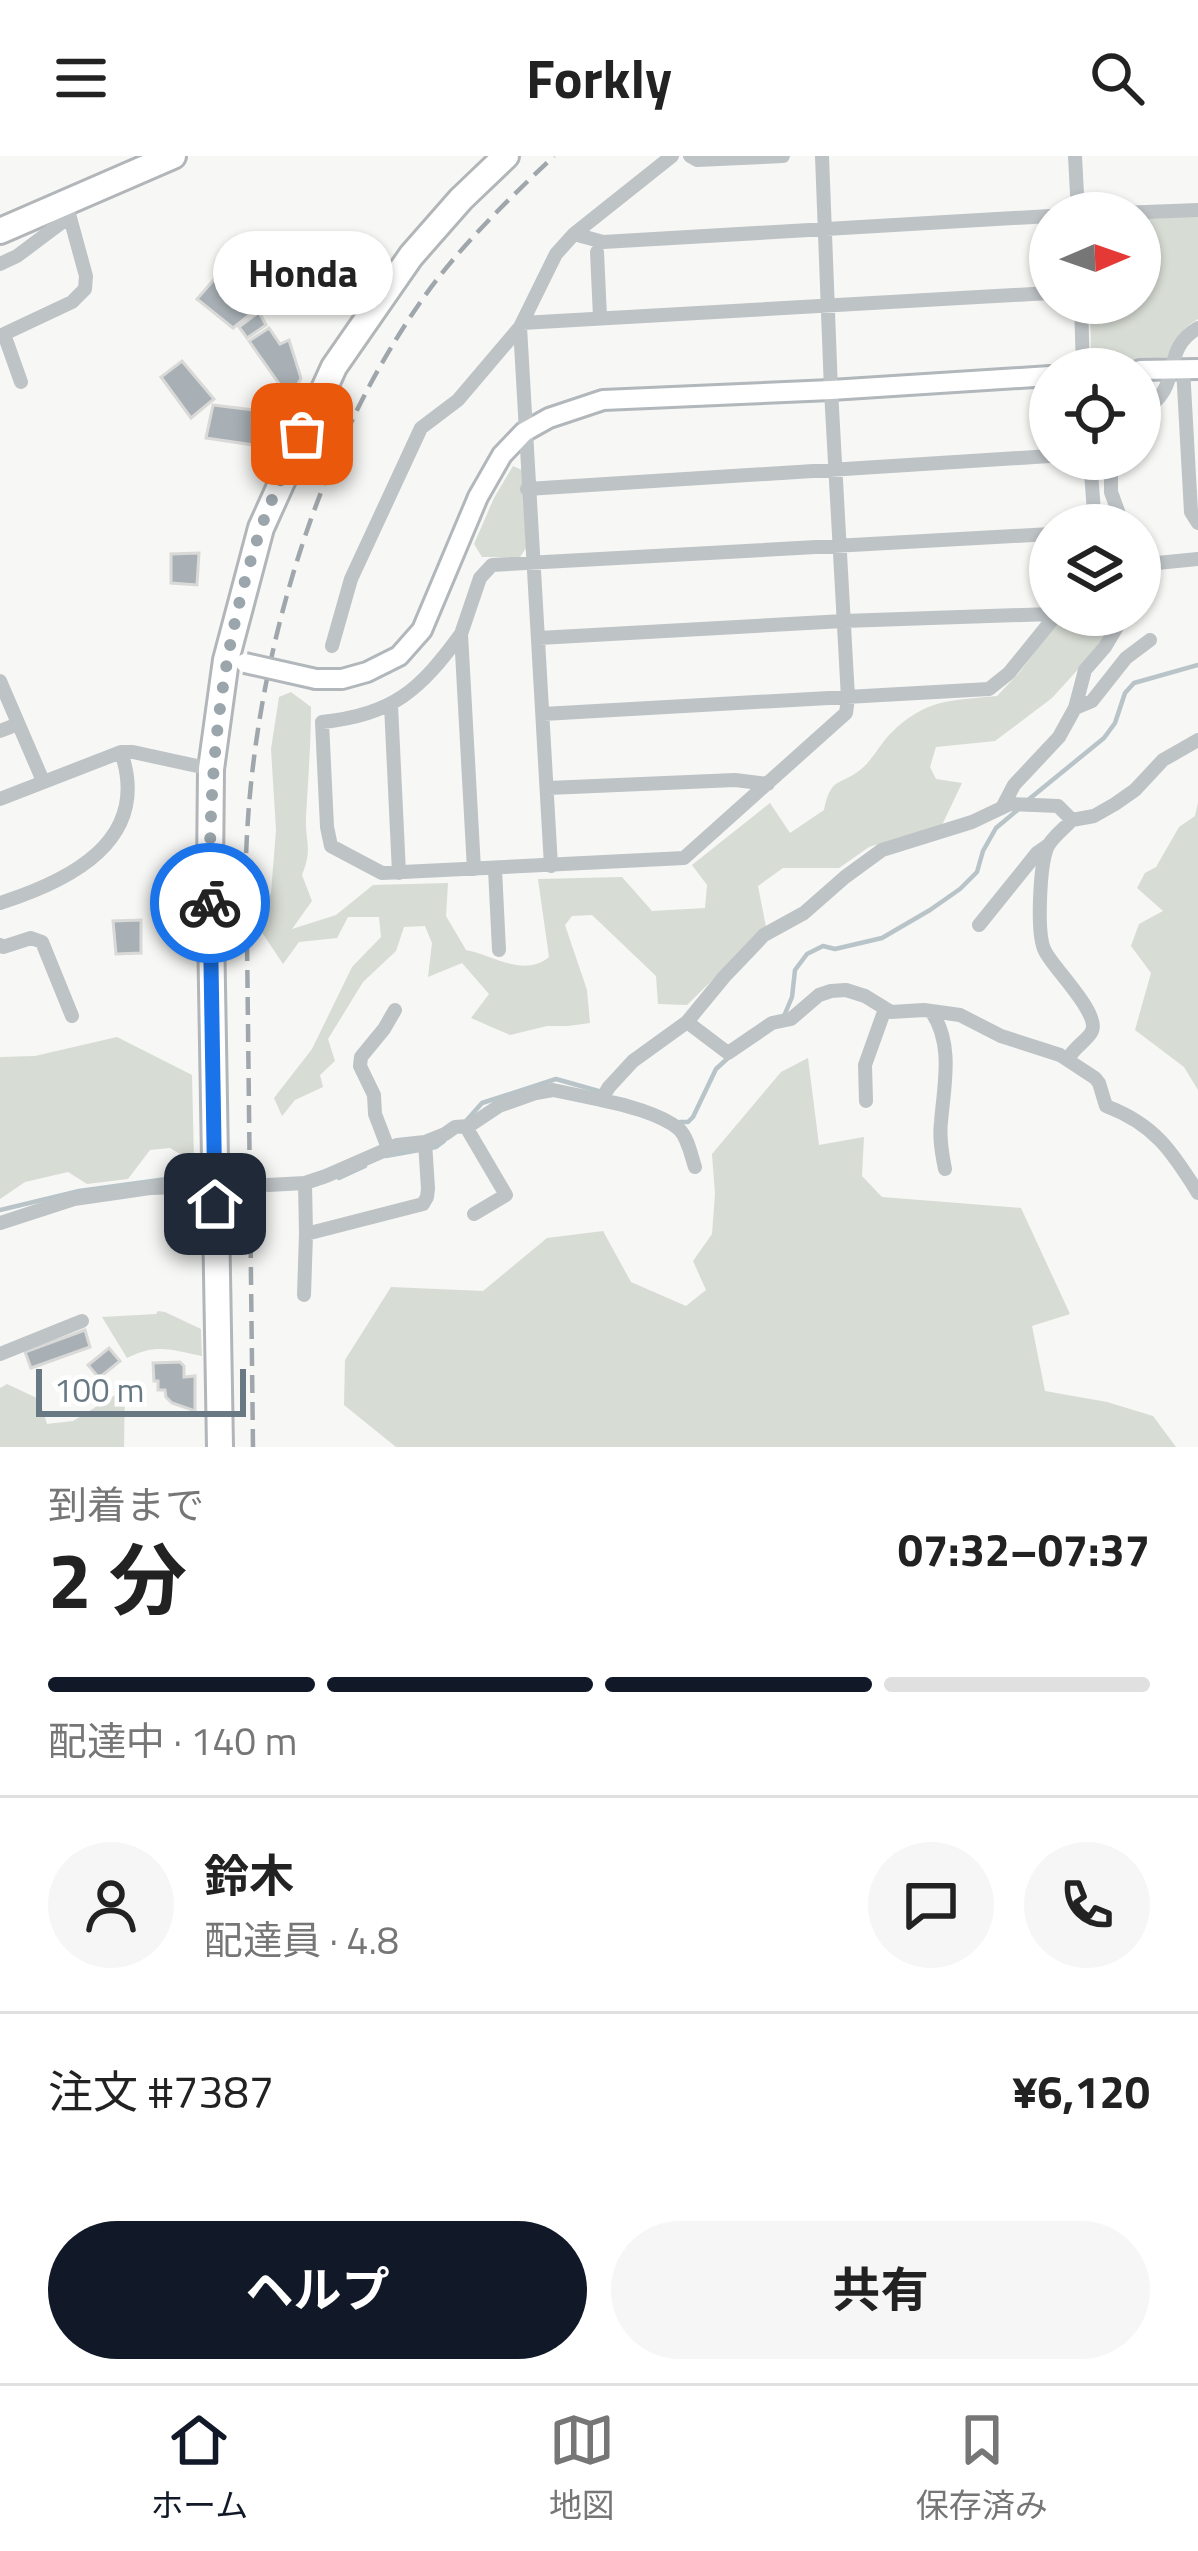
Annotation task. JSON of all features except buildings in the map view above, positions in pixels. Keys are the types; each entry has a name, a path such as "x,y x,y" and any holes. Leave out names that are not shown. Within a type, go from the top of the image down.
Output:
{"highway":[{"path":"0,231 68,210 173,156"},
{"path":"220,1447 212,770 261,528 334,367 411,256 506,156"}],"street":[{"path":"332,646 351,579 422,428 458,400 521,325 556,254 574,234 672,156"},
{"path":"691,156 697,160 783,156"},
{"path":"823,156 827,304 835,470 840,545 848,698 846,713 684,858 382,873 332,846 326,827 322,722 352,719 391,705 429,676 461,634 480,578 493,565 840,545 1029,535"},
{"path":"1075,156 1077,192"},
{"path":"0,264 17,256 68,210 86,276 85,289 72,302 4,334 21,382"},
{"path":"1161,211 1198,210"},
{"path":"574,234 603,242 1029,217"},
{"path":"597,252 600,317"},
{"path":"521,325 1029,294"},
{"path":"521,325 551,866"},
{"path":"1198,328 1179,344 1193,449 1191,512 1198,523"},
{"path":"1161,398 1184,369"},
{"path":"236,661 316,680 367,672 399,656 422,630 478,497 502,455 524,432 549,418 603,400 1029,377"},
{"path":"527,489 1029,457"},
{"path":"1161,563 1198,559"},
{"path":"538,638 1029,615"},
{"path":"461,634 474,869"},
{"path":"543,714 989,689 1009,673 1037,636"},
{"path":"1006,805 1014,785 1059,737 1075,708 1085,670 1112,636"},
{"path":"1075,708 1092,700 1126,658 1150,640"},
{"path":"0,681 43,781"},
{"path":"391,705 399,873"},
{"path":"0,731 18,724"},
{"path":"979,925 1037,853 1072,820 1094,816 1115,804 1163,760 1198,740"},
{"path":"0,799 121,752 212,770"},
{"path":"0,904 74,872 113,838 126,808 121,752"},
{"path":"548,788 735,780 768,784"},
{"path":"601,1100 633,1061 688,1022 764,935 804,913 882,850 972,822 1006,805 1058,806 1072,820"},
{"path":"1047,846 1040,888 1040,939 1094,1023 1068,1059"},
{"path":"495,868 499,950"},
{"path":"0,945 31,938 42,942 72,1016"},
{"path":"688,1022 728,1053 831,991 865,996 891,1012 960,1015 1001,1036 1068,1059 1100,1083 1106,1106 1152,1131 1176,1157 1198,1193"},
{"path":"866,1101 865,1065 885,1009"},
{"path":"388,1148 375,1114 374,1095 360,1066 361,1057 395,1010"},
{"path":"932,1011 940,1028 947,1075 940,1123 945,1169"},
{"path":"268,1185 305,1183 388,1148 426,1148 499,1106 554,1090 636,1109 678,1129 695,1167"},
{"path":"462,1126 506,1195 474,1214"},
{"path":"305,1234 423,1204 427,1197 426,1148"},
{"path":"304,1295 305,1183"},
{"path":"0,1223 74,1199 183,1187"},
{"path":"0,1354 82,1322"}],"shaded area":[{"path":"1198,215 1198,319 1180,335 1169,357 1161,358 1161,348 1091,348 1090,324 1161,324 1161,217"},
{"path":"513,466 522,470 526,548 520,557 482,557 474,544"},
{"path":"1047,636 1104,636 1052,698 995,741 936,747 930,767 936,779 962,783 942,825 869,847 839,868 783,868 758,886 766,927 687,1005 658,1004 656,976 592,915 572,916 565,925 587,990 590,1023 510,1035 471,1018 489,994 462,963 428,977 432,943 425,926 404,927 396,951 363,982 328,1039 335,1061 320,1075 323,1087 295,1100 282,1116 274,1098 312,1049 352,967 381,937 379,917 348,917 337,938 299,942 283,964 261,931 271,893 276,830 271,749 279,697 291,692 311,707 308,852 302,875 312,901 292,929 336,915 373,885 448,883 446,916 466,950 529,965 549,957 538,879 622,877 652,911 705,908 707,885 692,865 770,803 790,833 824,810 833,787 864,766 891,733 916,713 940,703 997,696"},
{"path":"1198,802 1198,1090 1184,1067 1135,1030 1151,973 1131,946 1139,924 1163,911 1137,888 1145,873 1156,867 1179,827 1195,816"},
{"path":"117,1037 192,1075 194,1162 170,1148 150,1150 128,1179 87,1184 68,1172 25,1182 0,1199 0,1057 35,1056"},
{"path":"808,1058 819,1145 864,1137 862,1176 882,1197 1021,1208 1070,1314 1032,1326 1045,1391 1153,1416 1176,1447 396,1447 344,1405 345,1360 391,1287 483,1291 547,1238 603,1231 631,1282 686,1306 706,1290 693,1261 712,1234 712,1154 781,1072"},
{"path":"158,1311 201,1329 202,1356 156,1349 127,1358 102,1317"},
{"path":"7,1384 39,1399 47,1424 73,1421 125,1389 124,1447 0,1447 0,1388"}],"waterway":[{"path":"1028,800 1104,738 1134,683 1198,665"},
{"path":"784,1016 795,970 807,954 823,946 835,949 882,938 930,910 977,872 996,828 1020,808"},
{"path":"680,1122 693,1117 716,1069 728,1058"},
{"path":"466,1121 482,1103 556,1079 602,1092"},
{"path":"386,1156 436,1147 444,1141"},
{"path":"339,1178 365,1166"},
{"path":"0,1210 79,1191 174,1178"}],"tunnel":[{"path":"183,1187 268,1185"}],"railway":[{"path":"253,1447 246,857 251,785 276,638 321,492 385,358 453,259 554,156"}],"way so far":[{"path":"210,903 212,770 226,660 261,528 302,434"}],"place":[{"name":"Honda","path":"302,434"}],"route":[{"path":"210,903 215,1204"}]}
